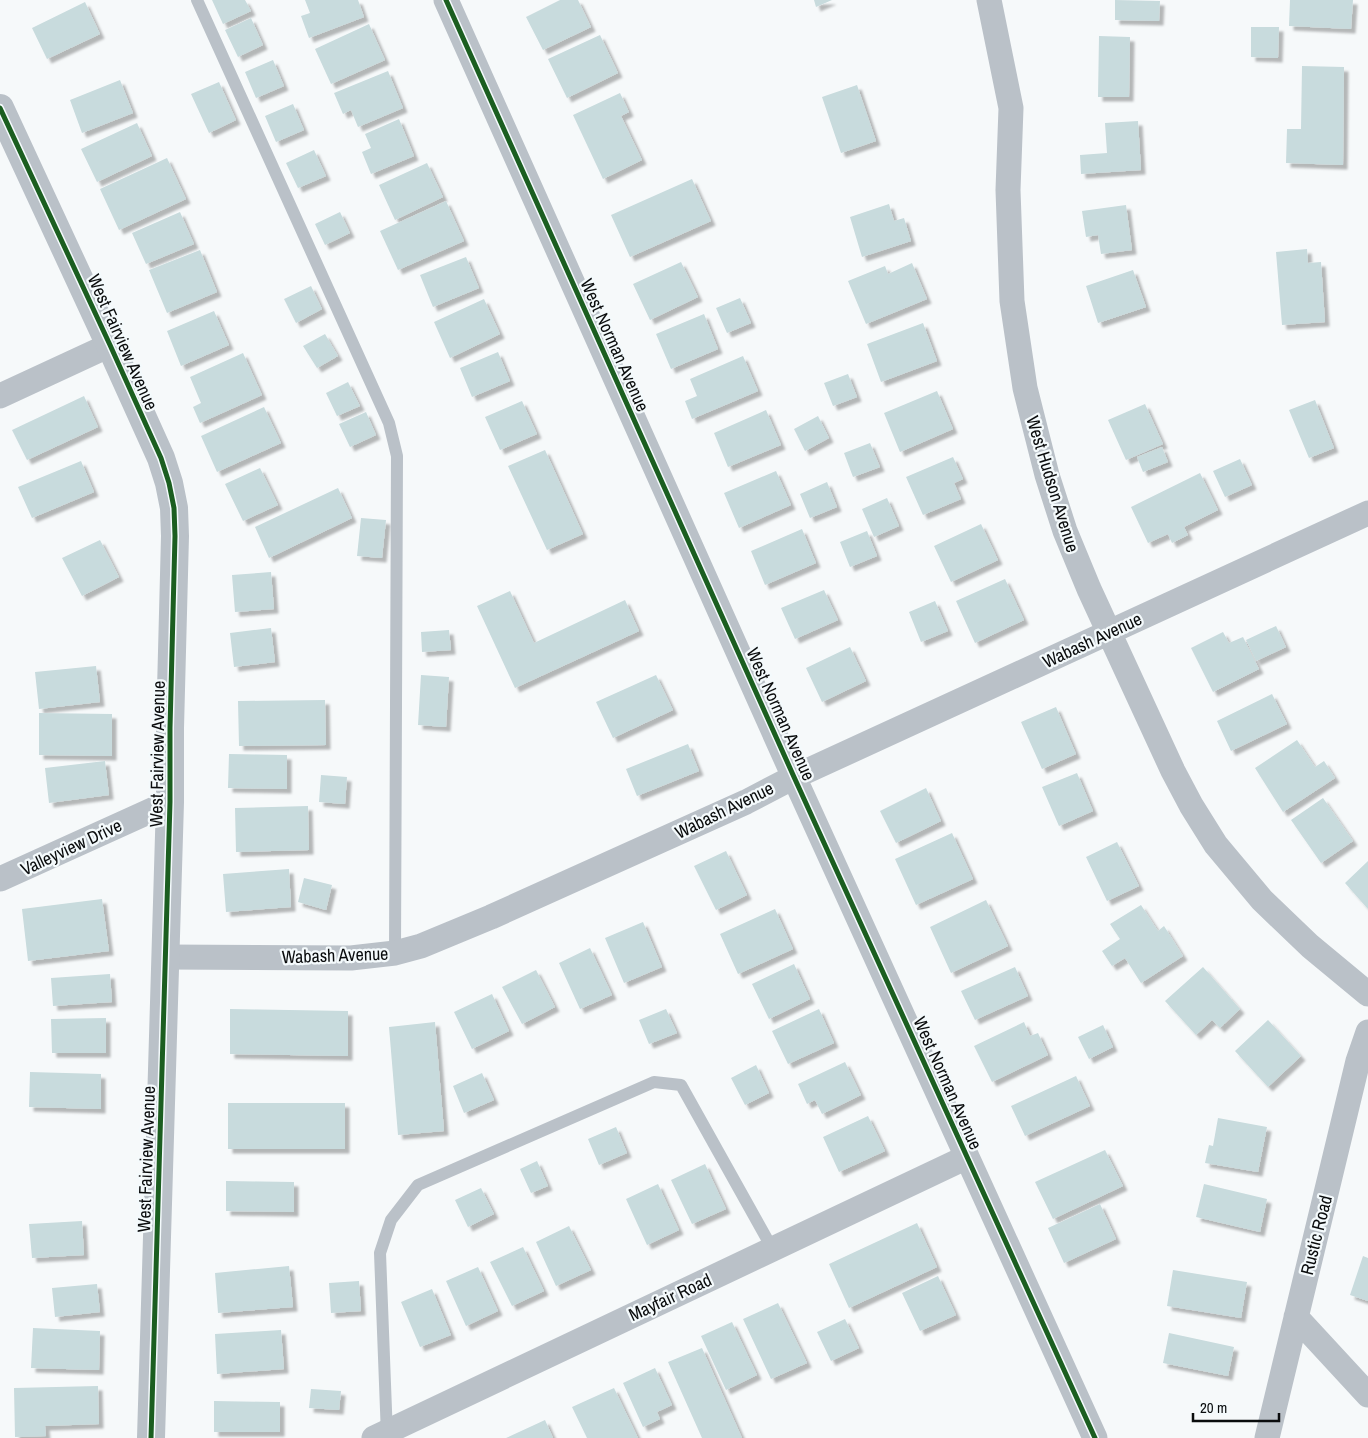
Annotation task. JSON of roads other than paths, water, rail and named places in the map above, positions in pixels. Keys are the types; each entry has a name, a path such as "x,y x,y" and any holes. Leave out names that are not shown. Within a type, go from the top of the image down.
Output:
{"street":[{"name":"West Norman Avenue","path":"446,0 794,777 1095,1438"},
{"name":"West Hudson Avenue","path":"988,0 1011,108 1008,190 1012,301 1025,388 1047,475 1064,531 1173,771 1191,806 1216,844 1262,900 1310,946 1368,994"},
{"name":"West Fairview Avenue","path":"0,108 161,458 174,508 176,536 170,728 170,802 151,1438"},
{"path":"0,396 110,346"},
{"name":"Wabash Avenue","path":"166,956 351,958 395,953 421,946 491,917 746,802 794,777 1368,513"},
{"name":"Valleyview Drive","path":"0,880 170,802"},
{"name":"Rustic Road","path":"1267,1438 1358,1060 1368,1032"},
{"name":"Mayfair Road","path":"383,1436 772,1248 967,1157"},
{"path":"1296,1317 1368,1395"}],"lane":[{"path":"197,0 388,424 397,456 395,953"},
{"path":"383,1436 380,1253 391,1220 418,1185 654,1082 681,1085 772,1248"}]}
